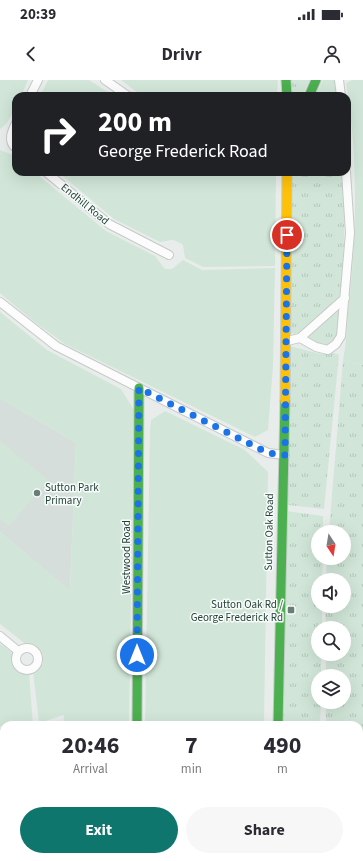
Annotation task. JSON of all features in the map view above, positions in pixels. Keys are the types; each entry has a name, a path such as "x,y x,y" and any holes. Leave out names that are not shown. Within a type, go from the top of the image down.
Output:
{"main road":[{"path":"286,80 286,92"},
{"path":"311,92 316,80"},
{"name":"Sutton Oak Road","path":"278,721 281,516 285,455 287,176"},
{"name":"Westwood Road","path":"137,721 139,388"}],"street":[{"path":"32,92 38,80"},
{"path":"105,80 122,92"},
{"path":"339,80 340,92"},
{"path":"12,130 10,134 12,141"},
{"name":"Endhill Road","path":"51,176 109,224 169,255"},
{"path":"300,338 316,347 328,350 336,344 341,336 350,233 346,176"},
{"path":"286,341 300,338 345,298"},
{"path":"0,302 56,346 268,453 285,455"},
{"path":"0,636 18,651"}],"shaded area":[{"name":"Sutton Park Primary","path":"0,398 76,443 70,591 0,532"}],"green space":[{"path":"0,80 28,80 23,92 12,92 12,114 4,127 0,129"},
{"path":"48,80 89,80 108,92 42,92"},
{"path":"121,80 278,80 277,92 137,92"},
{"path":"290,80 310,80 304,92 290,92"},
{"path":"323,80 336,80 337,92 317,92"},
{"path":"352,80 363,80 363,365 343,360 352,275 355,220 351,92 347,92 346,83"},
{"path":"0,150 12,154 12,176 39,176 106,231 155,256 165,269 172,269 183,260 202,270 275,268 273,366 268,430 255,437 65,344 32,320 0,293"},
{"path":"63,176 276,176 275,266 203,267 185,258 183,245 172,240 160,242 114,219"},
{"path":"291,176 343,176 343,277 340,294 333,305 306,328 295,334 290,333"},
{"path":"338,311 340,313 338,335 334,343 324,347 307,338 307,336"},
{"path":"0,312 47,350 121,389 134,410 129,721 63,721 64,715 45,721 39,721 33,671 43,664 43,655 36,647 27,645 0,624 0,532 70,590 76,443 0,398"},
{"path":"289,346 321,354 334,353 339,355 324,509 288,505"},
{"path":"343,360 363,365 363,721 326,721 326,709 351,709 351,669 326,669 326,661 351,661 351,621 326,621 325,613 351,613 351,573 326,573 327,565 351,565 351,525 330,525"},
{"path":"165,411 245,450 268,472 264,721 145,721 151,420"},
{"path":"0,441 48,480 9,526 0,519"},
{"path":"286,511 323,516 323,525 311,525 311,565 323,565 322,573 311,573 311,613 322,613 322,621 311,621 311,661 321,661 321,669 311,669 311,709 321,709 320,721 283,721"},
{"path":"0,644 12,654 20,670 29,673 33,721 0,721"}],"traffic: fast":[{"path":"286,80 287,92"},
{"path":"311,92 316,80"},
{"path":"137,721 139,388"},
{"path":"278,721 285,401"}],"traffic: slow":[{"path":"285,401 287,176"}],"place":[{"name":"Sutton Park Primary","path":"37,493"},
{"name":"Sutton Oak Rd / George Frederick Rd","path":"291,610"}],"route":[{"path":"137,655 139,388 268,453 285,455 287,235"}]}
